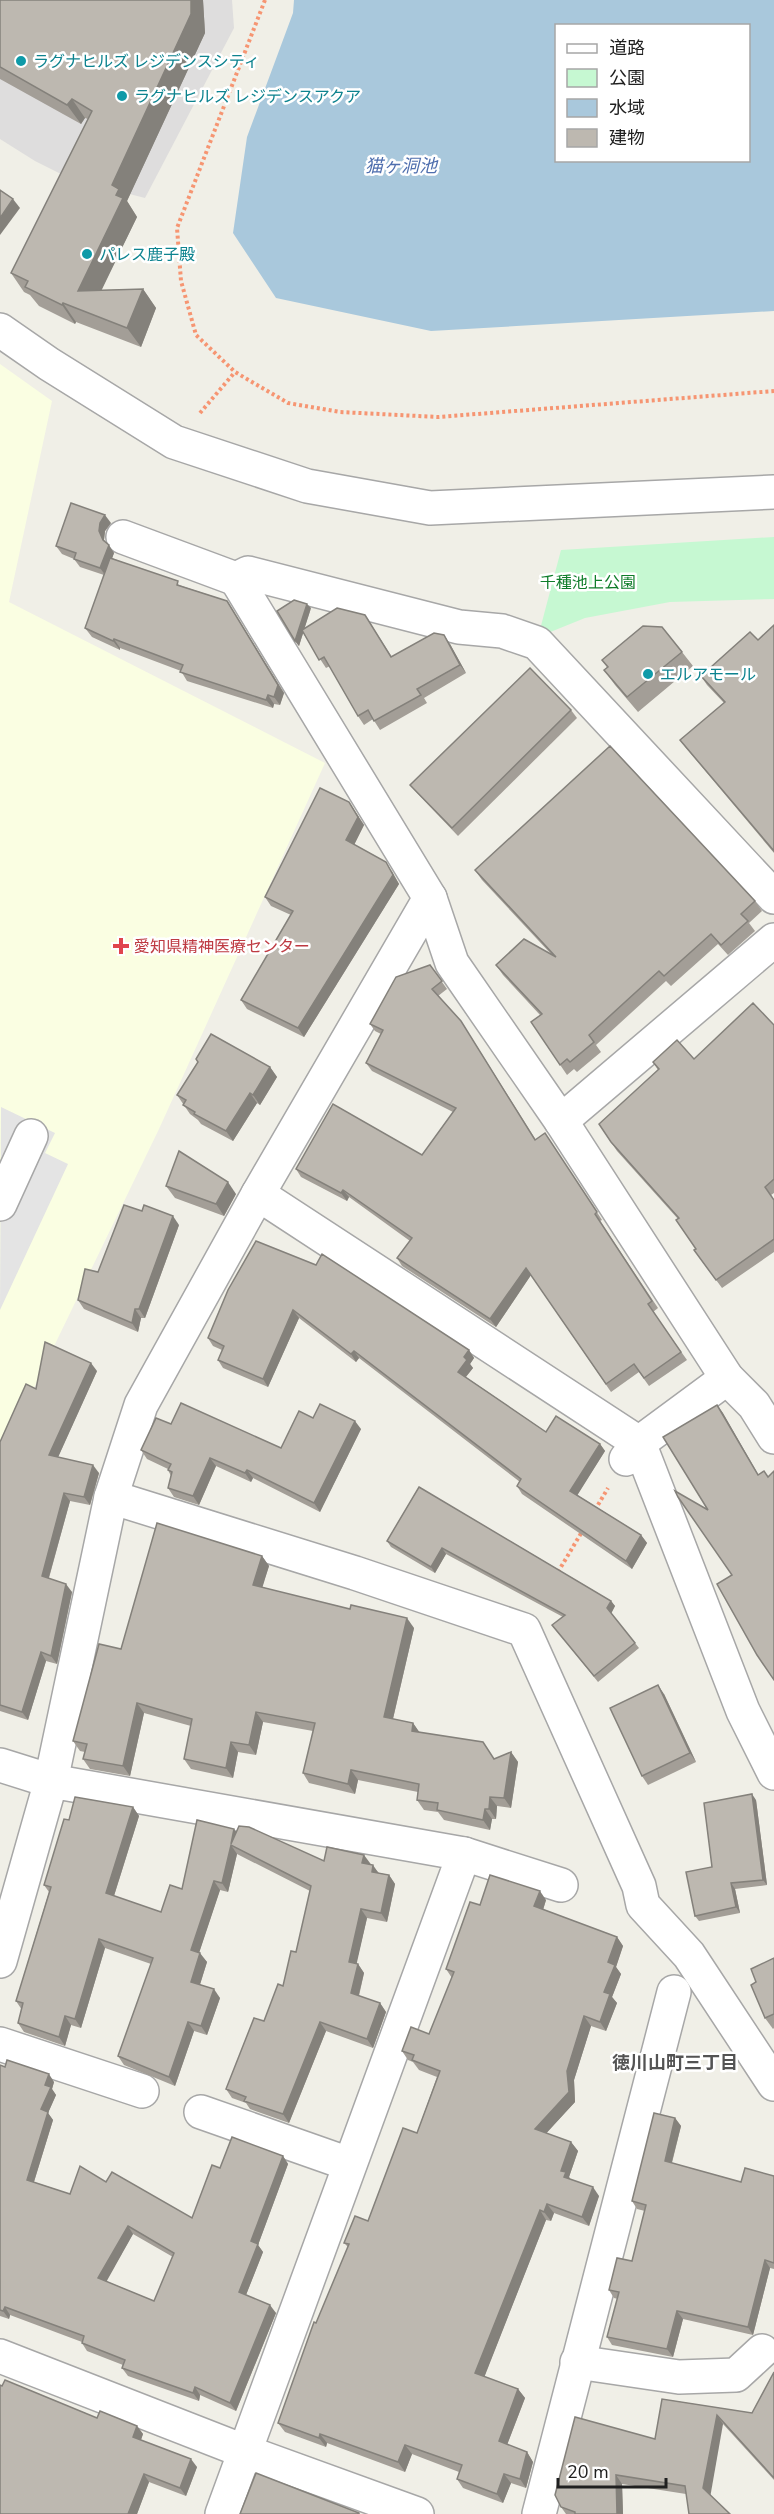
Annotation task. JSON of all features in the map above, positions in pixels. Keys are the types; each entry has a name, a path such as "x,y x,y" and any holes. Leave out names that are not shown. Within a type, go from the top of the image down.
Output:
{"street":[{"path":"0,330 49,364 174,442 307,486 430,508 774,492"},
{"path":"123,537 236,579 430,898 452,963 561,1121 727,1378 764,1397 774,1437"},
{"path":"236,579 248,573 459,627 502,631 537,643 774,897"},
{"path":"0,1961 51,1781 111,1497 141,1405 258,1194 430,898"},
{"path":"561,1121 774,940"},
{"path":"0,1204 32,1136"},
{"path":"258,1194 631,1452 743,1710 774,1773"},
{"path":"631,1452 727,1378"},
{"path":"111,1497 356,1573 524,1630 639,1886 643,1905 689,1955 774,2084"},
{"path":"0,1765 51,1781 464,1854 561,1885"},
{"path":"222,2514 464,1854"},
{"path":"539,2514 674,1992"},
{"path":"0,2044 142,2091"},
{"path":"201,2112 349,2164"},
{"path":"577,2362 679,2377 736,2375 762,2351"},
{"path":"0,2356 246,2452 417,2514"}],"path":[{"path":"265,0 177,228 181,280 196,335 235,372 288,403 340,412 438,417 774,391"},
{"path":"174,442 235,372"},
{"path":"594,1511 631,1452"},
{"path":"553,1581 588,1521"}],"shaded area":[{"path":"0,0 232,0 234,28 145,198 71,179 35,161 0,139"},
{"name":"愛知県精神医療センター","path":"0,364 52,401 9,602 325,763 159,1129 0,1458"},
{"path":"1,1107 55,1133 45,1153 68,1164 0,1310"}],"green space":[{"name":"千種池上公園","path":"774,537 774,599 670,602 585,618 538,637 561,550"}],"water":[{"name":"猫ヶ洞池","path":"294,0 774,0 774,311 431,331 276,298 233,233 247,137 293,13"}],"building":[{"path":"0,0 191,0 191,14 112,185 119,189 116,195 123,198 78,291 143,289 127,328 63,303 62,305 25,287 28,281 11,273 92,111 72,99 67,105 0,67"},
{"path":"0,190 13,199 0,218"},
{"path":"71,503 105,515 100,523 99,531 103,540 109,545 100,568 74,559 76,553 56,546"},
{"path":"110,558 178,581 177,585 227,601 278,685 274,697 268,695 266,700 180,672 183,665 114,639 113,641 85,628"},
{"path":"294,600 307,604 295,641 277,611"},
{"path":"337,608 365,615 391,657 434,633 444,635 460,665 417,689 421,695 374,721 368,710 358,716 324,657 319,660 302,630"},
{"path":"774,625 774,851 680,740 725,702 701,676 750,632 758,640"},
{"name":"エルアモール","path":"643,626 662,627 682,652 627,697 604,670 608,667 602,660"},
{"path":"530,668 571,710 452,828 410,785"},
{"path":"610,746 755,901 741,914 748,921 721,945 711,934 664,976 659,971 589,1035 594,1042 570,1062 567,1059 560,1065 531,1022 542,1014 496,965 524,939 556,957 475,870"},
{"path":"320,788 349,802 358,817 346,840 386,862 393,875 298,1028 241,1000 293,911 265,897"},
{"path":"430,965 442,981 432,989 461,1021 535,1140 545,1133 652,1301 648,1304 681,1352 644,1378 634,1364 606,1384 526,1268 490,1319 397,1258 412,1238 343,1190 341,1193 296,1169 333,1104 422,1155 456,1108 366,1063 383,1030 370,1024 396,977"},
{"path":"753,1003 774,1025 774,1179 765,1187 774,1200 774,1239 716,1280 676,1220 679,1218 611,1142 599,1124 659,1069 653,1062 677,1040 694,1059"},
{"path":"211,1034 270,1067 253,1095 250,1093 226,1131 194,1114 195,1112 183,1105 186,1100 177,1095 198,1062 196,1059"},
{"path":"179,1151 228,1182 216,1204 166,1186"},
{"path":"124,1205 142,1211 144,1205 173,1216 139,1309 135,1309 132,1323 78,1300 85,1269 98,1272"},
{"path":"256,1241 316,1265 322,1254 469,1350 464,1357 467,1360 458,1372 546,1432 556,1416 600,1444 570,1491 641,1535 626,1561 517,1486 521,1479 354,1351 351,1354 293,1310 263,1379 218,1360 224,1346 208,1338 228,1290"},
{"path":"45,1342 91,1363 49,1455 93,1465 84,1497 64,1493 42,1576 66,1584 51,1656 41,1652 22,1712 0,1705 0,1442 26,1384 36,1389"},
{"path":"181,1403 281,1448 299,1411 313,1418 320,1404 355,1421 314,1503 247,1470 245,1473 210,1458 193,1496 168,1488 172,1472 168,1470 171,1464 141,1450 156,1418 171,1424"},
{"path":"717,1405 758,1475 764,1471 768,1477 774,1471 774,1680 757,1655 717,1584 732,1575 675,1491 708,1510 663,1437"},
{"path":"419,1487 611,1601 607,1608 635,1643 594,1676 552,1625 565,1615 442,1548 431,1567 387,1541"},
{"path":"157,1523 262,1556 253,1585 350,1609 351,1605 407,1618 384,1717 413,1723 412,1731 483,1742 494,1759 511,1752 504,1798 490,1797 489,1809 485,1809 483,1820 437,1810 438,1803 417,1800 419,1784 351,1770 348,1784 303,1773 315,1723 256,1712 249,1745 231,1742 226,1768 184,1759 192,1719 137,1703 123,1766 83,1759 87,1744 73,1741 99,1644 121,1649"},
{"path":"658,1685 690,1753 642,1776 610,1708"},
{"path":"752,1794 763,1880 731,1883 736,1907 695,1916 686,1872 712,1867 704,1803"},
{"path":"75,1797 133,1807 106,1893 161,1912 170,1885 182,1889 197,1820 234,1829 231,1844 239,1826 249,1827 324,1861 327,1847 364,1855 362,1863 373,1865 372,1872 389,1875 381,1913 361,1909 349,1962 358,1964 351,1993 380,2003 367,2039 320,2022 283,2114 244,2101 246,2097 226,2089 254,2018 264,2021 278,1984 283,1986 291,1951 296,1952 311,1886 231,1845 222,1883 214,1881 191,1950 200,1953 191,1982 214,1989 201,2026 188,2022 169,2077 118,2056 153,1958 99,1939 75,2019 65,2016 59,2037 18,2023 23,2003 16,2001 51,1887 44,1885 64,1819 69,1820"},
{"path":"490,1875 540,1891 534,1906 617,1937 608,1962 615,1965 604,1992 610,1994 600,2022 584,2016 567,2071 569,2092 535,2129 571,2142 561,2171 566,2172 564,2177 593,2187 582,2217 547,2204 544,2212 540,2210 475,2373 518,2389 499,2441 527,2452 520,2479 504,2474 497,2494 457,2479 462,2465 405,2445 398,2462 320,2434 319,2438 278,2423 314,2322 316,2323 349,2244 344,2243 355,2216 368,2221 403,2128 417,2133 440,2071 412,2060 414,2055 402,2051 411,2027 429,2034 454,1972 446,1969 470,1902 480,1905"},
{"path":"774,1958 774,2014 765,2018 751,1985 756,1982 751,1969"},
{"path":"7,2060 49,2074 45,2085 51,2087 41,2109 48,2112 27,2180 70,2194 80,2166 106,2182 112,2172 192,2218 212,2165 220,2168 232,2137 283,2156 251,2241 258,2244 239,2292 270,2305 230,2403 195,2387 193,2393 122,2368 125,2360 82,2343 84,2336 5,2307 3,2311 0,2310 0,2065 5,2067","holes":["128,2226 174,2253 154,2301 98,2278"]},
{"path":"654,2113 675,2118 665,2161 741,2182 745,2168 774,2176 774,2263 765,2260 748,2327 677,2311 667,2349 607,2337 619,2292 609,2290 617,2258 632,2261 646,2205 632,2201"},
{"path":"774,2372 774,2478 717,2415 703,2488 730,2514 689,2514 685,2486 616,2475 617,2514 575,2514 561,2507 555,2495 575,2417 655,2439 662,2399 752,2413"},
{"path":"5,2380 97,2418 100,2411 137,2426 133,2437 191,2459 180,2488 144,2474 128,2514 0,2514 0,2385 2,2386"},
{"path":"256,2473 359,2513 359,2514 240,2514"}],"place":[{"name":"ラグナヒルズ レジデンスシティ","path":"21,61"},
{"name":"ラグナヒルズ レジデンスアクア","path":"122,96"},
{"name":"パレス鹿子殿","path":"87,254"},
{"name":"エルアモール","path":"648,674"},
{"name":"愛知県精神医療センター","path":"121,946"}],"district":[{"name":"徳川山町三丁目","path":"675,2063"}]}
